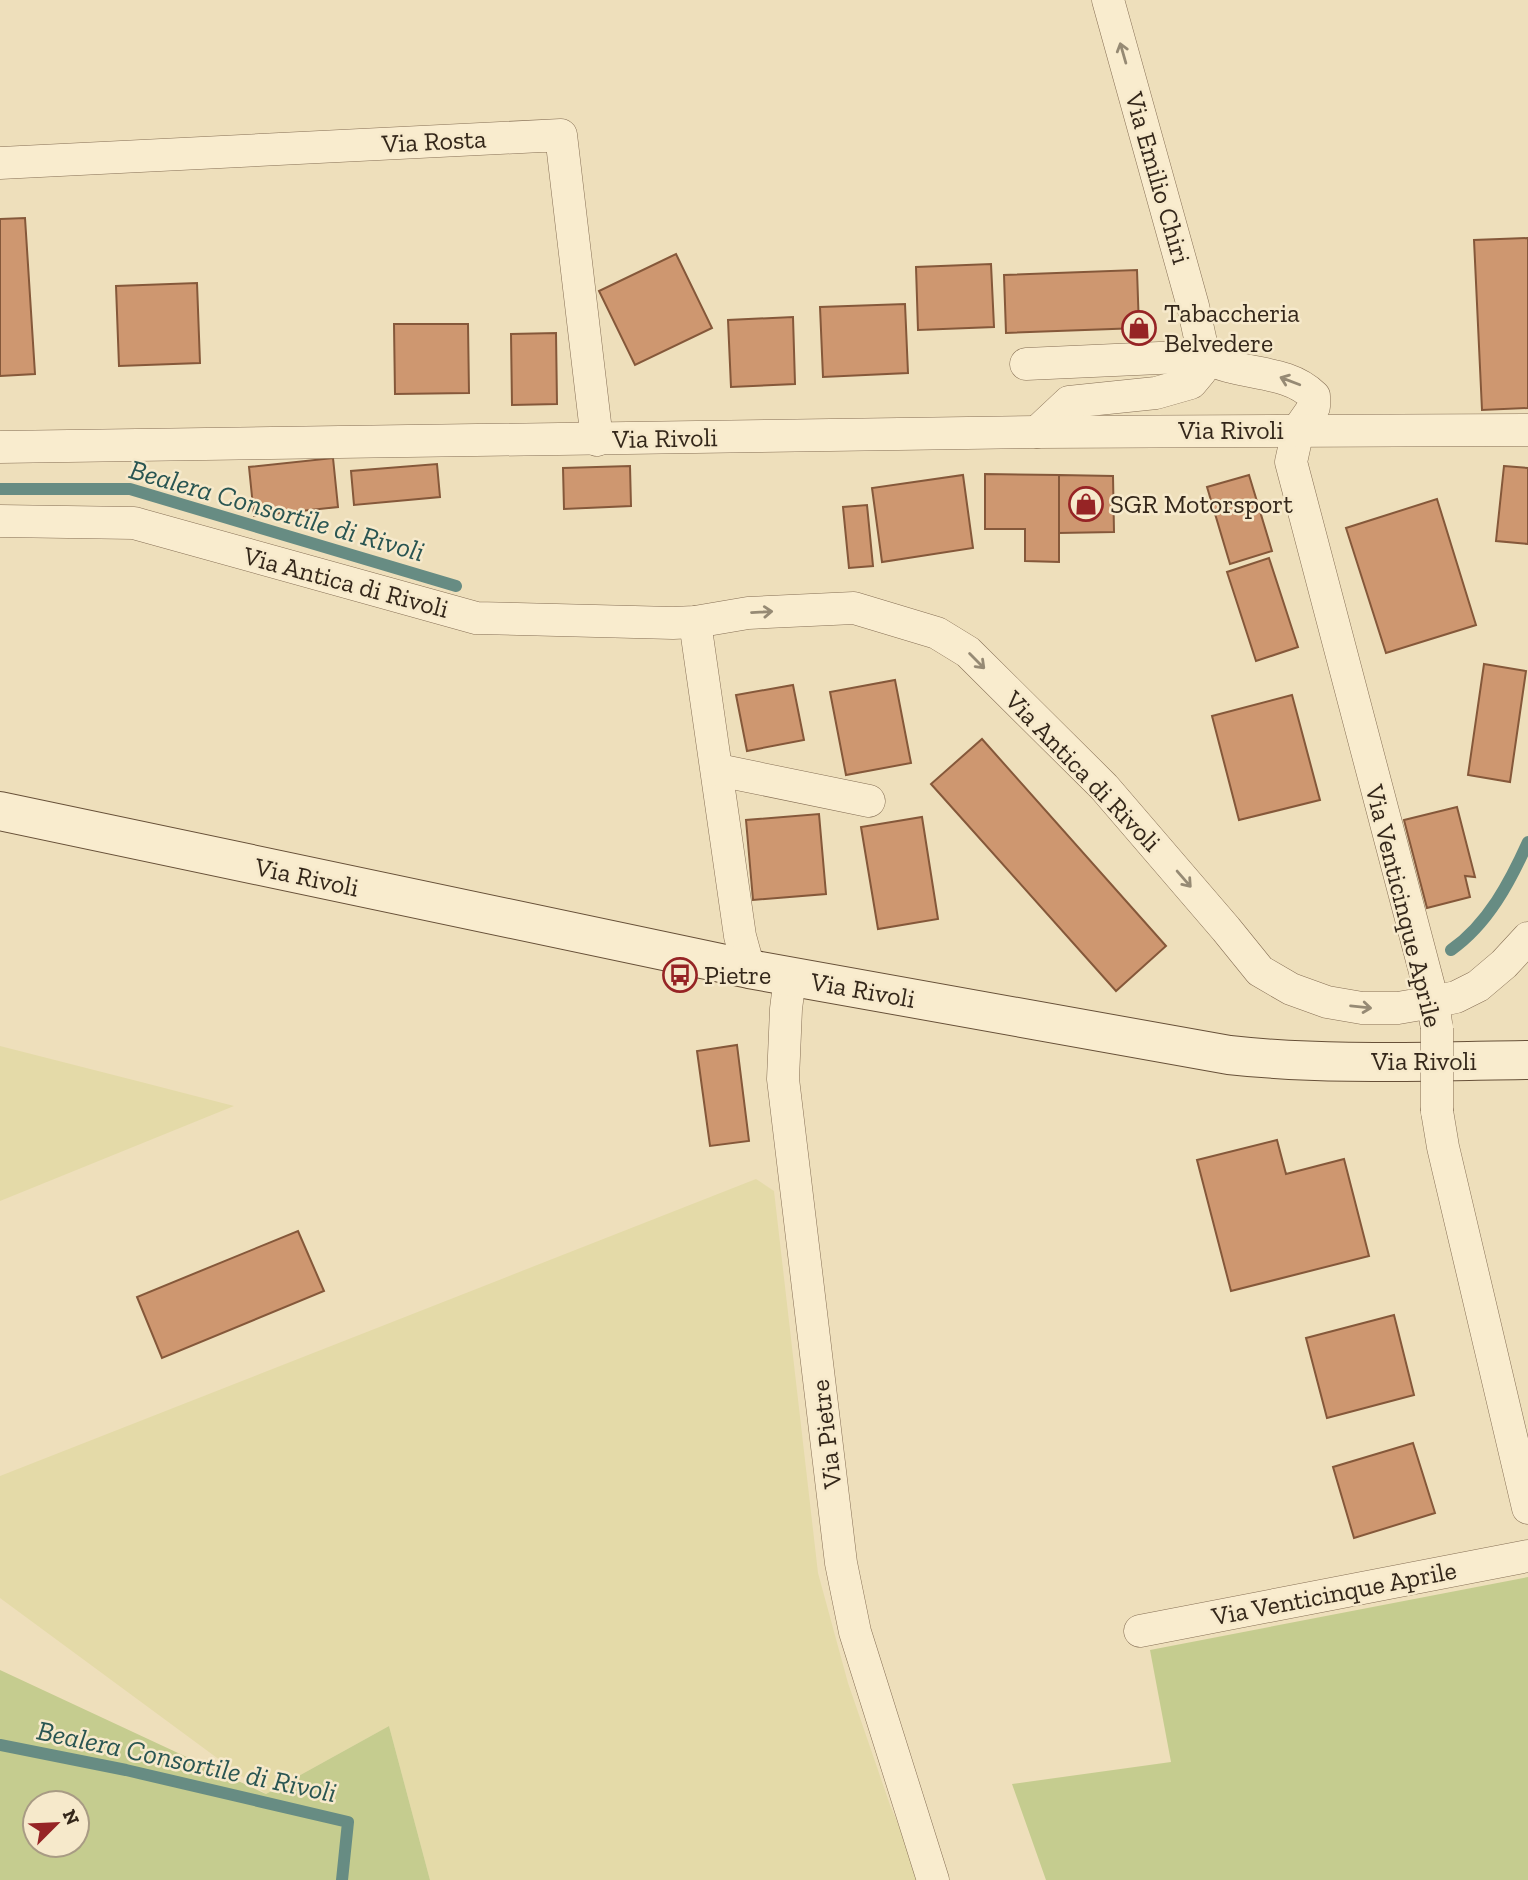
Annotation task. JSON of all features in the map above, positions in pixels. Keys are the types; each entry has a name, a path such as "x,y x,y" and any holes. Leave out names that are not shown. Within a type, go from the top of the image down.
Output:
{"street":[{"name":"Via Emilio Chiri","path":"1108,0 1194,306 1204,356"},
{"name":"Via Rosta","path":"0,163 561,135 597,440"},
{"name":"Via Rivoli","path":"1037,432 1069,402 1156,393 1191,383 1201,372 1204,356"},
{"name":"Via Rivoli","path":"1026,364 1204,356 1226,366 1275,375 1306,387 1314,396 1314,407 1298,430"},
{"name":"Via Venticinque Aprile","path":"1298,430 1291,462 1435,1015 1437,1111 1443,1147 1519,1434 1528,1508"},
{"name":"Via Rivoli","path":"0,447 1037,432 1528,430"},
{"name":"Via Antica di Rivoli","path":"0,521 134,523 476,618 695,622 748,613 854,608 937,633 968,652 1104,787 1260,971 1291,989 1327,1002 1362,1008 1398,1008 1435,1015 1456,997 1478,986 1504,964 1528,938"},
{"path":"695,622 740,936 750,970"},
{"path":"718,770 869,801"},
{"name":"Via Rivoli","path":"0,811 750,970 1215,1052 1269,1059 1390,1062 1528,1060"},
{"name":"Via Pietre","path":"790,977 783,1079 841,1563 855,1632 933,1880"},
{"name":"Via Venticinque Aprile","path":"1140,1631 1528,1556"}],"shaded area":[{"path":"0,1046 145,1083 234,1106 0,1201"},
{"path":"756,1179 774,1191 818,1573 848,1683 890,1805 922,1880 430,1880 389,1726 266,1794 0,1598 0,1476"}],"green space":[{"path":"1528,1577 1528,1880 1046,1880 1012,1784 1171,1762 1150,1650"},
{"path":"0,1670 266,1794 389,1726 430,1880 0,1880"}],"building":[{"path":"25,218 35,374 0,376 0,219"},
{"path":"1528,238 1528,408 1482,410 1474,240"},
{"path":"676,254 712,328 635,365 599,291"},
{"path":"991,264 994,327 918,330 916,267"},
{"path":"1137,270 1139,328 1006,333 1004,275"},
{"path":"197,283 200,363 119,366 116,286"},
{"path":"905,304 908,373 823,377 820,307"},
{"path":"793,317 795,384 731,387 728,320"},
{"path":"394,324 468,324 469,393 395,394"},
{"path":"556,333 557,404 512,405 511,334"},
{"path":"333,458 338,507 254,516 249,467"},
{"path":"437,464 440,497 354,505 351,471"},
{"path":"630,466 631,506 564,509 563,468"},
{"path":"1504,466 1528,468 1528,544 1496,541"},
{"path":"985,474 1059,475 1059,562 1025,561 1025,529 985,529"},
{"path":"963,475 973,548 882,562 872,488"},
{"name":"SGR Motorsport","path":"1059,475 1113,476 1114,532 1059,533"},
{"path":"1249,475 1272,551 1230,564 1207,487"},
{"path":"1437,499 1476,625 1386,653 1346,528"},
{"path":"867,505 873,566 849,568 843,507"},
{"path":"1269,558 1298,647 1256,661 1227,572"},
{"path":"1484,664 1526,671 1510,782 1468,775"},
{"path":"895,680 911,763 846,775 830,692"},
{"path":"793,685 804,740 747,751 736,695"},
{"path":"1292,695 1320,800 1239,820 1212,716"},
{"path":"982,739 1166,946 1116,991 931,784"},
{"path":"1457,807 1475,877 1465,876 1470,897 1427,908 1404,820"},
{"path":"819,814 826,894 753,900 746,820"},
{"path":"922,817 938,919 878,929 861,827"},
{"path":"737,1045 749,1141 710,1146 697,1051"},
{"path":"1277,1140 1286,1174 1344,1159 1369,1256 1231,1291 1197,1160"},
{"path":"298,1231 324,1291 162,1358 137,1297"},
{"path":"1394,1315 1414,1395 1327,1418 1306,1338"},
{"path":"1413,1443 1435,1513 1354,1538 1333,1467"}],"waterway":[{"name":"Bealera Consortile di Rivoli","path":"0,489 130,489 456,586"},
{"path":"1451,950 1476,928 1497,901 1528,842"},
{"name":"Bealera Consortile di Rivoli","path":"0,1745 126,1770 348,1822 342,1880"}],"place":[{"name":"Tabaccheria Belvedere","path":"1139,328"},
{"name":"SGR Motorsport","path":"1086,504"},
{"name":"Pietre","path":"680,975"}]}
